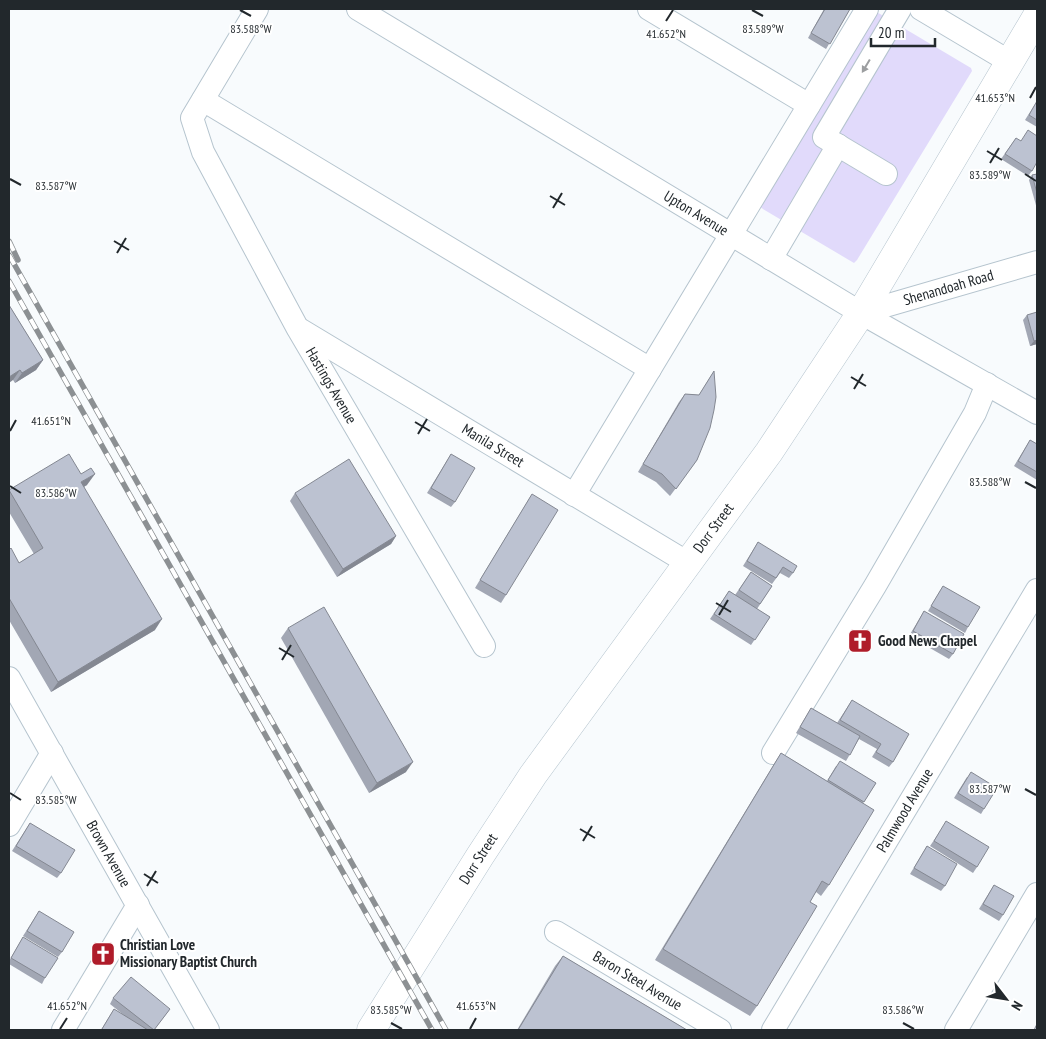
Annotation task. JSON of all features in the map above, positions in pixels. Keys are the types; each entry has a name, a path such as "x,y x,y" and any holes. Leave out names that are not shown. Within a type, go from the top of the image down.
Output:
{"main road":[{"name":"Dorr Street","path":"371,1030 480,856 534,775 769,452 861,313 1037,16"}],"street":[{"path":"257,9 197,109 650,369"},
{"name":"Upton Avenue","path":"358,9 861,313 1037,413"},
{"path":"649,9 809,105"},
{"path":"574,495 867,9"},
{"path":"886,174 824,137 900,9"},
{"path":"922,9 1010,62"},
{"path":"1033,9 1037,11"},
{"name":"Hastings Avenue","path":"197,109 204,152 298,329 484,646"},
{"path":"771,258 838,146"},
{"name":"Shenandoah Road","path":"861,313 1037,262"},
{"name":"Manila Street","path":"298,329 688,563"},
{"path":"774,753 874,586 974,413 987,384"},
{"name":"Palmwood Avenue","path":"773,1030 1037,590"},
{"name":"Brown Avenue","path":"9,678 208,1030"},
{"path":"9,825 52,753"},
{"path":"956,1030 1037,894"},
{"path":"63,1030 138,905"},
{"name":"Baron Steel Avenue","path":"556,932 720,1030"}],"shaded area":[{"path":"875,11 971,68 972,71 854,263 758,206"}],"building":[{"path":"825,9 850,9 830,44 811,33"},
{"path":"1037,101 1037,120 1029,115"},
{"path":"1028,130 1037,136 1037,162 1032,171 1005,154 1016,138 1021,141"},
{"path":"1037,174 1037,193 1032,175"},
{"path":"9,305 43,360 22,373 20,370 9,377"},
{"path":"1037,312 1037,340 1034,341 1027,315"},
{"path":"714,371 716,397 710,428 697,460 676,489 662,474 643,464 685,394 699,395"},
{"path":"1030,440 1037,444 1037,472 1018,461"},
{"path":"69,454 81,474 91,468 95,474 81,482 162,619 58,682 9,598 9,550 11,548 19,563 43,548 9,490"},
{"path":"451,454 475,468 455,502 431,488"},
{"path":"349,459 396,536 343,569 295,493"},
{"path":"532,494 558,510 506,595 480,580"},
{"path":"758,542 797,566 793,573 783,567 776,578 747,561"},
{"path":"751,572 772,586 760,604 739,590"},
{"path":"943,586 980,607 968,627 931,606"},
{"path":"729,591 770,617 755,640 714,614"},
{"path":"324,607 413,762 377,783 288,628"},
{"path":"924,611 964,634 953,654 913,631"},
{"path":"852,700 909,734 893,762 876,752 881,744 840,720"},
{"path":"811,708 860,736 850,755 800,727"},
{"path":"781,753 874,810 829,885 822,881 810,902 817,906 757,1006 663,949"},
{"path":"840,761 876,783 864,802 828,780"},
{"path":"971,772 997,788 984,809 958,793"},
{"path":"946,821 989,847 977,867 934,841"},
{"path":"30,823 75,850 61,873 16,846"},
{"path":"927,846 957,864 945,886 914,868"},
{"path":"994,885 1014,896 1003,915 983,904"},
{"path":"39,911 74,932 62,952 27,931"},
{"path":"23,937 58,958 45,978 11,958"},
{"path":"563,956 687,1030 518,1030"},
{"path":"131,977 170,1009 154,1030 113,998"},
{"path":"114,1009 148,1030 103,1030"}],"railway":[{"path":"9,241 18,260"},
{"path":"9,255 446,1030"},
{"path":"9,281 432,1030"}],"place":[{"name":"Good News Chapel","path":"860,641"},
{"name":"Christian Love Missionary Baptist Church","path":"103,954"}]}
